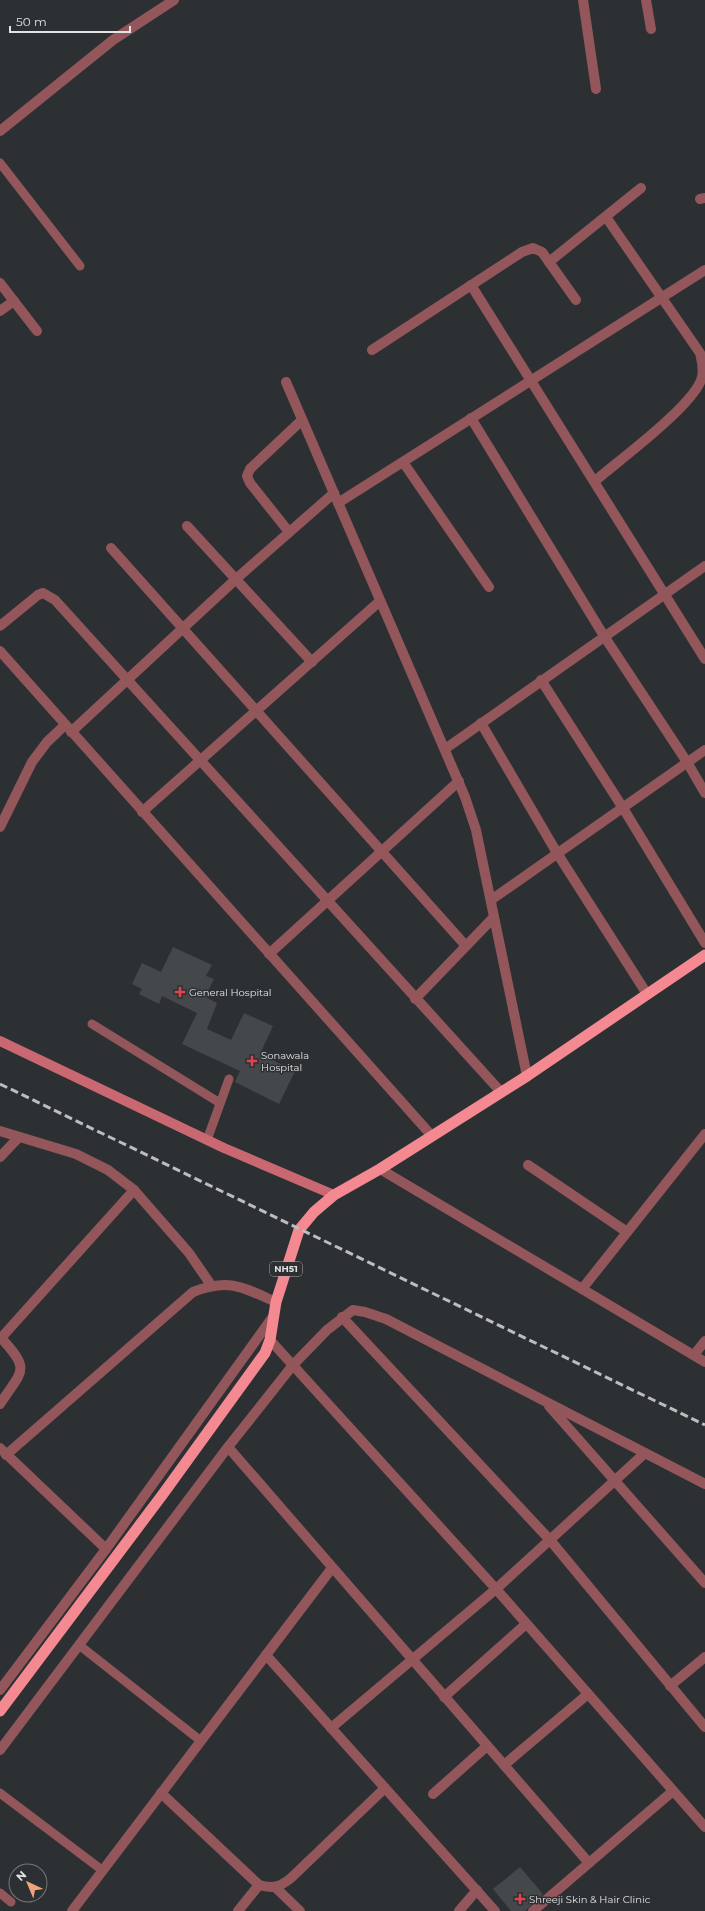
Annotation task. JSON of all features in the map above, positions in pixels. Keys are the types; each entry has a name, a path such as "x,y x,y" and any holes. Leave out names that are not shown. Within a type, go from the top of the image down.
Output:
{"highway":[{"name":"NH51","path":"0,1711 163,1494 265,1353 270,1340 272,1318 276,1302 299,1230 314,1212 334,1195 380,1169 527,1076 705,955"}],"main road":[{"path":"0,1041 207,1140 334,1195"}],"street":[{"path":"0,131 158,5 174,0"},
{"path":"583,0 596,89"},
{"path":"646,0 651,29"},
{"path":"549,262 641,188"},
{"path":"595,481 681,408 695,393 702,378 703,364 700,353 606,217"},
{"path":"372,350 522,252 533,248 542,252 576,300"},
{"path":"338,503 705,270"},
{"path":"0,282 37,331"},
{"path":"471,285 532,380 705,659"},
{"path":"0,311 14,302"},
{"path":"286,382 459,781 476,830 527,1076"},
{"path":"471,418 604,636 687,762 705,793"},
{"path":"289,532 250,483 247,476 250,468 302,420"},
{"path":"403,462 489,587"},
{"path":"0,827 32,762 47,742 68,728 127,680 236,579 334,493"},
{"path":"187,526 312,662"},
{"path":"110,548 466,946"},
{"path":"445,749 664,593 705,566"},
{"path":"0,626 43,593 55,600 501,1092"},
{"path":"142,812 380,601"},
{"path":"0,652 432,1136"},
{"path":"541,680 623,808 705,943"},
{"path":"481,723 557,853 647,994"},
{"path":"491,900 705,750"},
{"path":"269,954 380,851 459,781"},
{"path":"416,999 494,917"},
{"path":"0,1131 76,1154 108,1170 134,1190 189,1253 212,1285"},
{"path":"582,1289 705,1134"},
{"path":"0,1157 19,1137"},
{"path":"528,1165 627,1232"},
{"path":"380,1169 705,1362"},
{"path":"0,1404 19,1378 22,1367 18,1358 1,1337 134,1190"},
{"path":"106,1549 2,1455 193,1292 212,1285 225,1284 244,1288 276,1302"},
{"path":"0,1750 228,1447 293,1365 311,1345 352,1310 365,1312 386,1319 705,1484"},
{"path":"342,1317 550,1540 705,1727"},
{"path":"0,1690 106,1549 272,1318"},
{"path":"270,1340 496,1589 705,1827"},
{"path":"694,1355 705,1341"},
{"path":"545,1401 705,1583"},
{"path":"228,1447 589,1863"},
{"path":"331,1728 496,1589 645,1453"},
{"path":"691,1477 705,1492"},
{"path":"72,1911 332,1568"},
{"path":"444,1697 526,1624"},
{"path":"266,1655 495,1911"},
{"path":"670,1686 705,1657"},
{"path":"504,1765 588,1694"},
{"path":"433,1794 487,1746"},
{"path":"161,1793 259,1885 275,1887 281,1886 291,1878 385,1788"},
{"path":"533,1911 673,1790"},
{"path":"238,1911 259,1885"},
{"path":"275,1887 300,1911"},
{"path":"459,1911 477,1890"}],"lane":[{"path":"0,163 80,266"},
{"path":"92,1024 220,1103"},
{"path":"207,1140 229,1079"},
{"path":"79,1645 201,1741"},
{"path":"0,1793 102,1870"},
{"path":"0,1893 8,1900"}],"building":[{"path":"173,947 212,965 206,976 214,979 207,993 209,994 207,998 217,1003 207,1029 231,1040 244,1013 273,1026 260,1054 295,1071 279,1104 235,1082 240,1071 182,1044 197,1013 162,996 159,1004 139,994 142,989 132,984 142,963 161,972"},
{"path":"520,1867 543,1894 525,1911 511,1911 493,1889"}],"railway":[{"path":"0,1084 705,1425"}],"place":[{"name":"General Hospital","path":"180,992"},
{"name":"Sonawala Hospital","path":"252,1061"},
{"name":"Shreeji Skin & Hair Clinic","path":"520,1899"}]}
